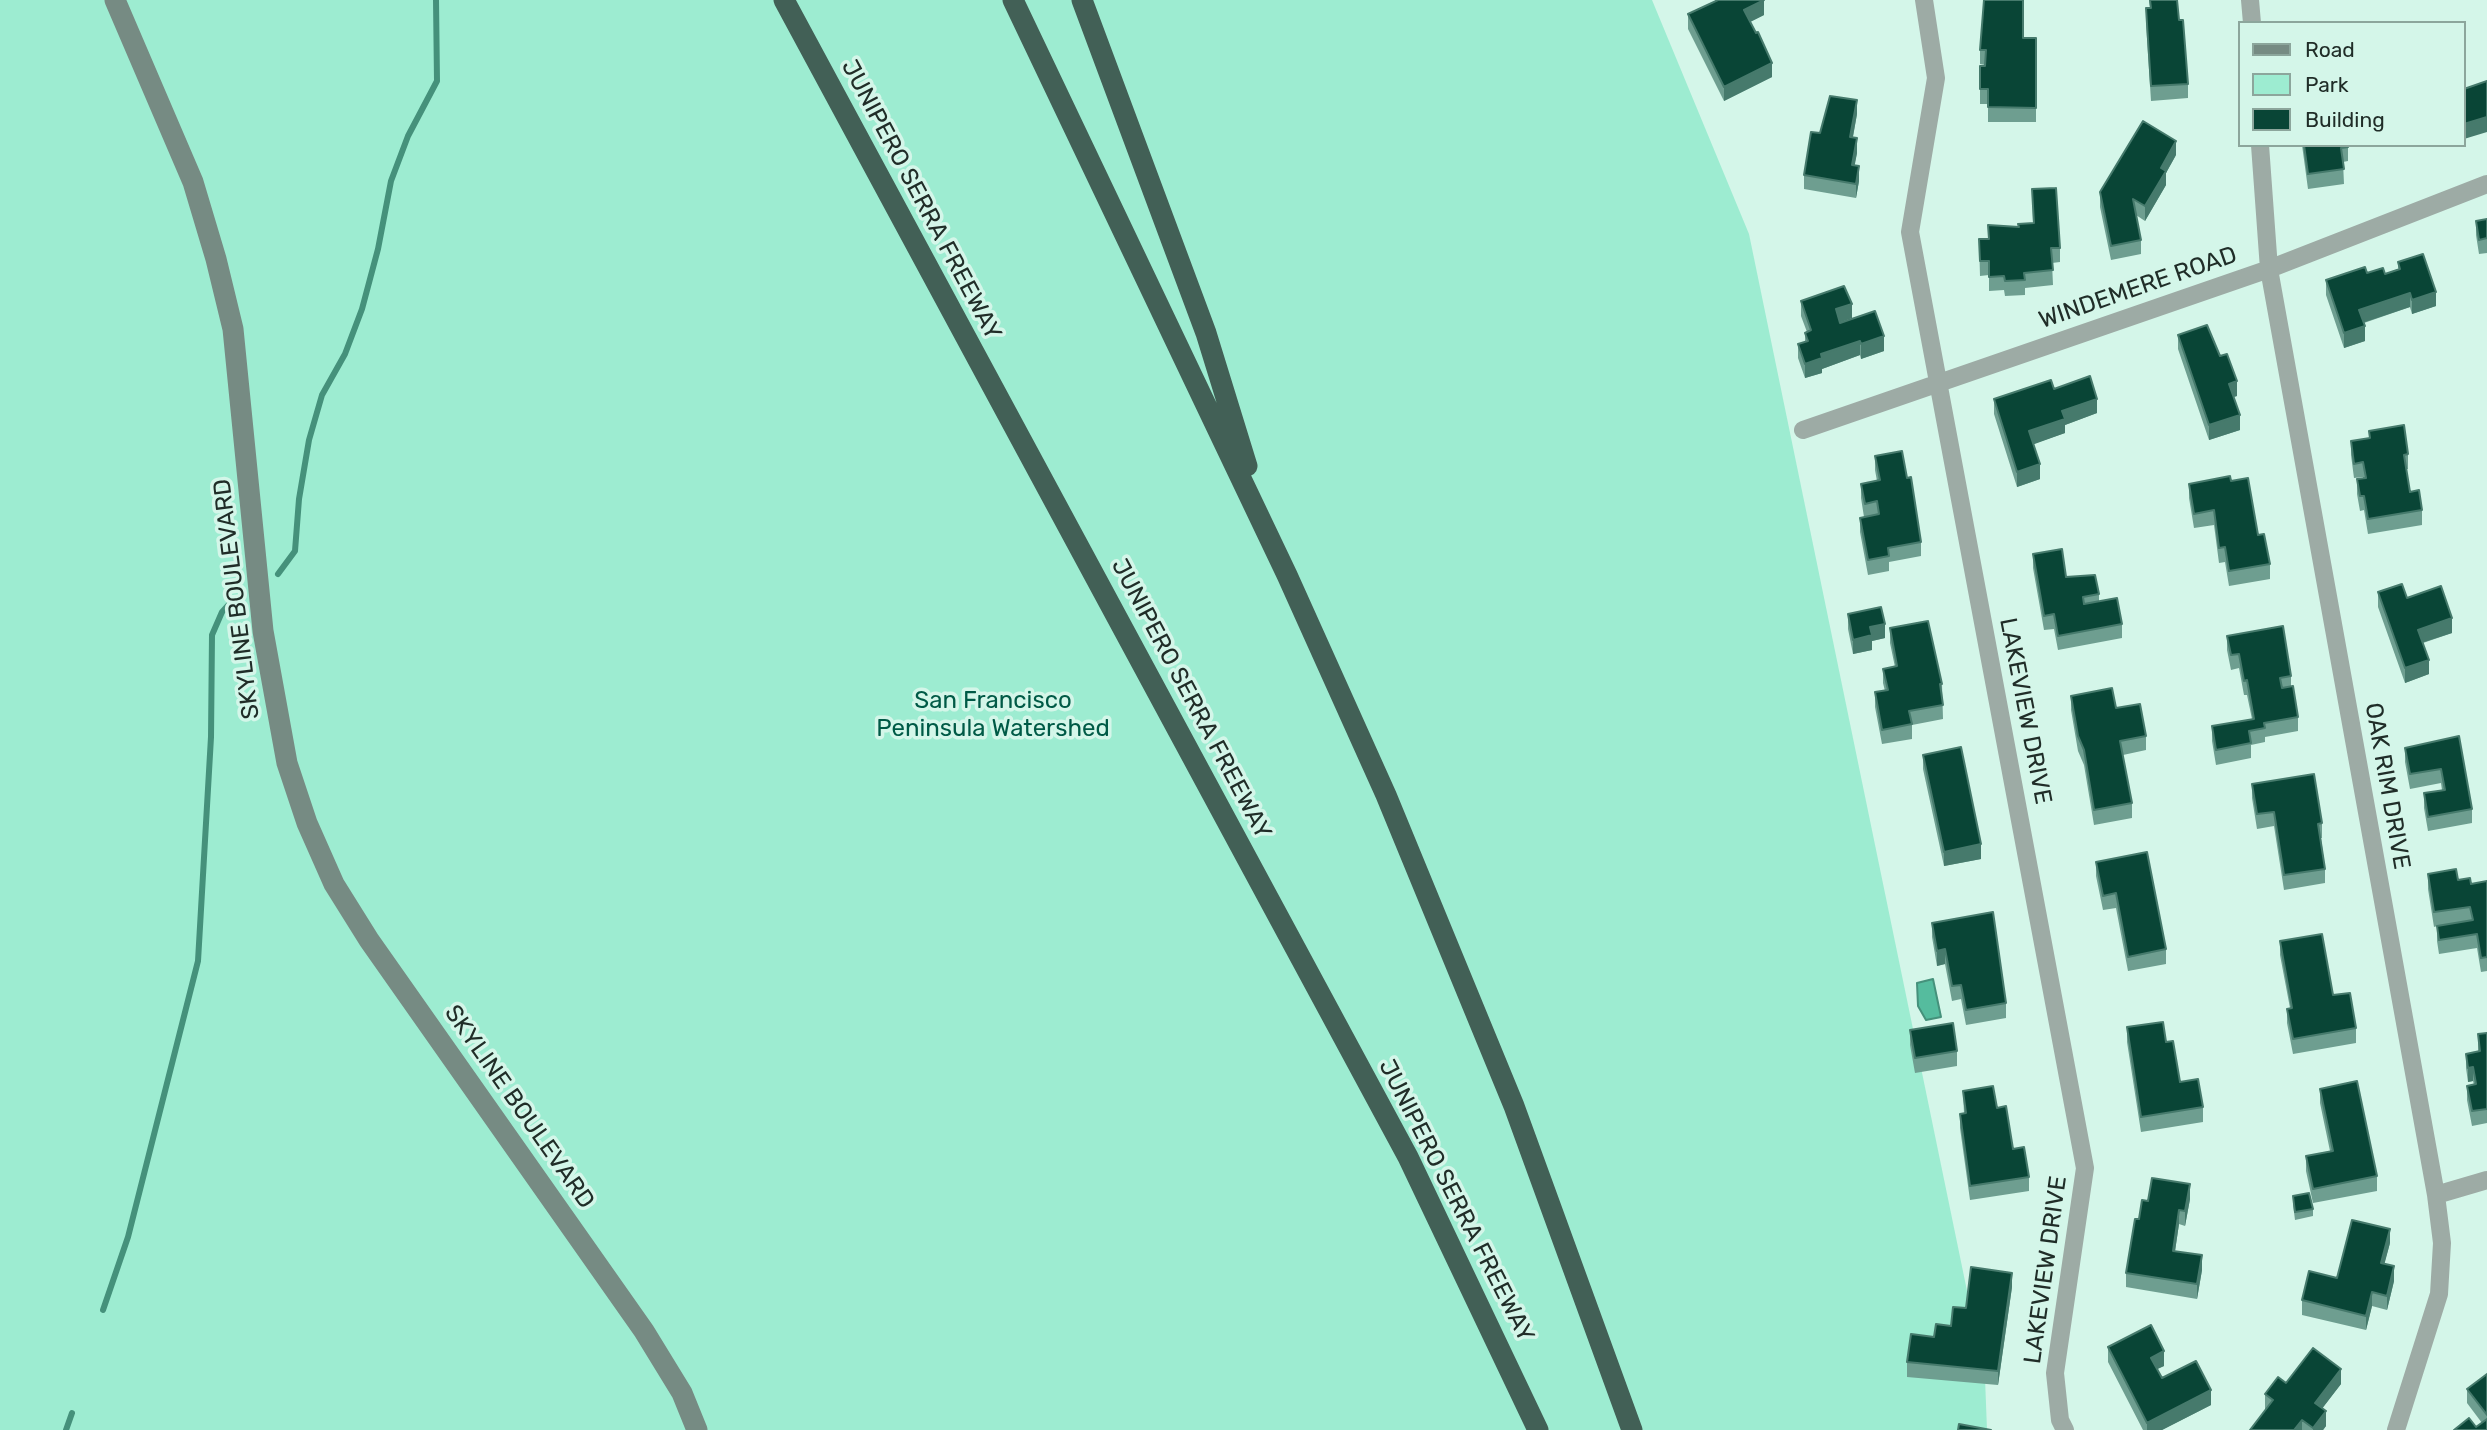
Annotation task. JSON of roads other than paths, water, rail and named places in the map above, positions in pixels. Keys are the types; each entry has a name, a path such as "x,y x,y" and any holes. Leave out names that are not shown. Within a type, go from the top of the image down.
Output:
{"highway":[{"name":"JUNIPERO SERRA FREEWAY","path":"784,0 1397,1136 1452,1245 1538,1430"},
{"path":"1013,0 1347,706 1460,971 1531,1150 1632,1430"},
{"path":"1082,0 1206,332 1267,532"}],"street":[{"name":"SKYLINE BOULEVARD","path":"115,0 193,182 233,329 263,631 273,698 287,763 307,823 334,884 369,940 644,1331 682,1393 697,1430"},
{"name":"LAKEVIEW DRIVE","path":"1924,0 1936,78 1910,232 2085,1168 2055,1373 2060,1420 2065,1430"},
{"path":"2250,0 2252,21"},
{"name":"OAK RIM DRIVE","path":"2260,147 2269,269 2436,1195 2442,1243 2439,1294 2396,1430"},
{"name":"WINDEMERE ROAD","path":"1803,430 2269,269 2487,184"},
{"path":"2436,1195 2487,1180"}],"waterway":[{"path":"278,574 295,551 299,499 309,440 322,395 345,354 362,309 378,249 391,181 408,136 437,81 436,0"},
{"path":"103,1310 128,1237 198,961 211,737 212,635 222,612 232,601"},
{"path":"66,1430 72,1413"}],"park label":[{"name":"San Francisco Peninsula Watershed","path":"993,715"}]}
